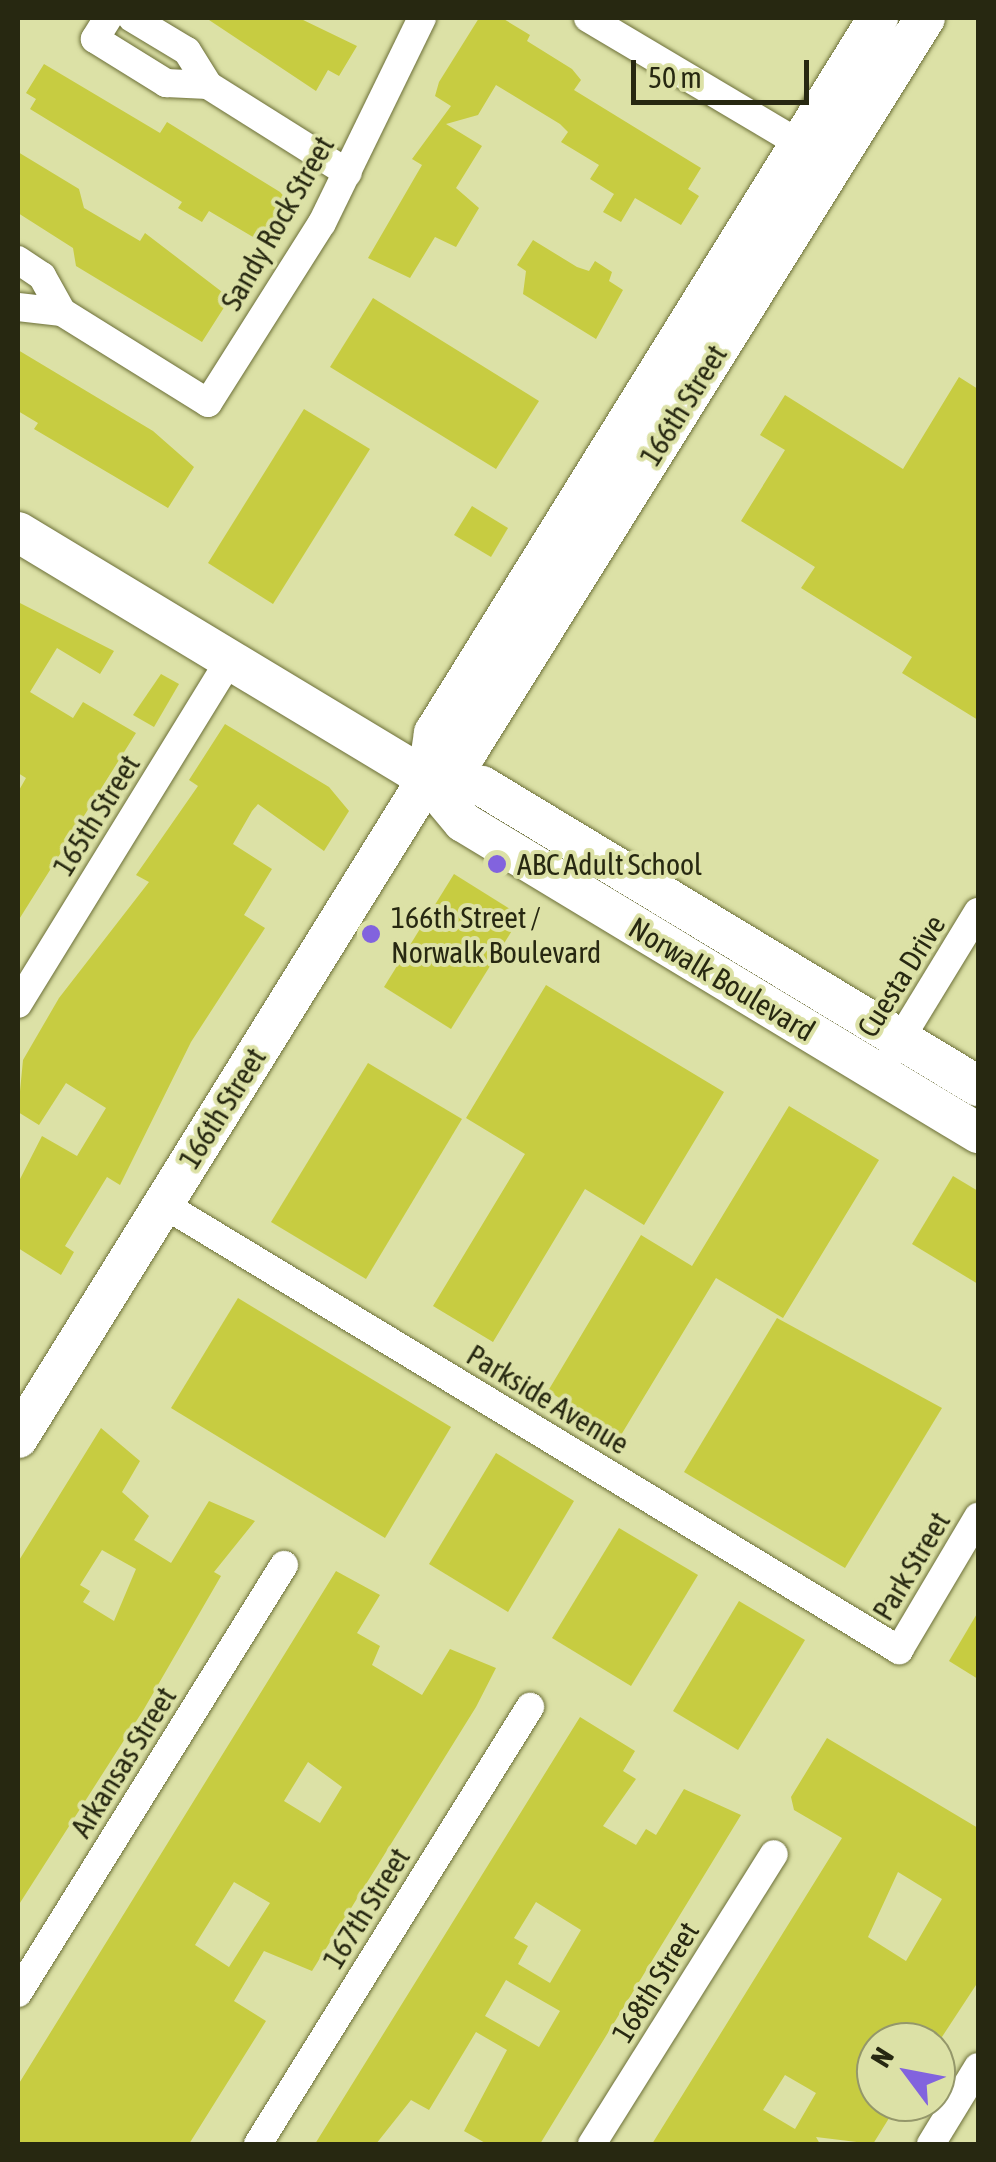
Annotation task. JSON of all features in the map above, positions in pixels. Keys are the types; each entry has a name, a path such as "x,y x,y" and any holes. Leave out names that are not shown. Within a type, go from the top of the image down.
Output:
{"street":[{"path":"108,18 95,38 166,83 208,85"},
{"path":"132,18 187,52 208,85 348,173"},
{"name":"Sandy Rock Street","path":"62,312 208,403 348,173 422,18"},
{"path":"588,18 816,154"},
{"name":"166th Street","path":"18,1438 33,1377 163,1204 427,779 467,752 816,154 878,18"},
{"name":"166th Street","path":"816,154 925,18"},
{"path":"18,260 42,276 62,312"},
{"path":"18,306 62,312"},
{"name":"Norwalk Boulevard","path":"20,540 427,779 463,822 978,1134"},
{"name":"165th Street","path":"18,1004 230,660"},
{"name":"Norwalk Boulevard","path":"427,779 482,786 978,1086"},
{"name":"Cuesta Drive","path":"879,1073 978,912"},
{"name":"Parkside Avenue","path":"163,1204 899,1650"},
{"name":"Park Street","path":"899,1650 978,1516"},
{"name":"Arkansas Street","path":"18,1993 284,1565"},
{"name":"167th Street","path":"258,2144 530,1706"},
{"name":"168th Street","path":"592,2144 774,1854"},
{"path":"931,2144 978,2067"}],"building":[{"path":"206,18 299,18 357,46 339,76 328,70 316,91"},
{"path":"479,18 502,18 530,35 527,41 572,69 581,80 574,90 701,168 688,189 699,196 681,225 635,198 621,222 603,212 614,194 590,179 599,165 561,142 568,132 560,124 496,85 478,115 446,124 482,146 456,188 479,208 456,247 435,237 410,278 368,258 422,165 412,159 451,106 435,96 439,82"},
{"path":"44,64 160,133 167,122 280,192 290,203 271,233 260,241 209,211 202,222 178,208 182,202 30,109 36,99 26,93"},
{"path":"18,152 79,189 84,208 140,241 145,233 230,298 202,342 76,266 73,248 18,213"},
{"path":"533,240 577,267 589,271 595,261 612,272 609,281 623,290 596,339 523,294 526,271 517,265"},
{"path":"373,298 539,401 496,469 330,367"},
{"path":"18,350 153,431 194,467 168,508 34,429 38,423 18,411"},
{"path":"959,377 978,389 978,720 902,673 912,657 801,588 815,567 741,521 785,450 760,435 785,395 903,469"},
{"path":"304,409 370,449 273,604 208,563"},
{"path":"472,506 508,528 491,557 454,535"},
{"path":"18,602 114,651 100,674 57,648 30,692 73,718 83,702 136,733 18,921 18,792 26,778 18,773"},
{"path":"161,674 179,684 154,727 133,715"},
{"path":"225,724 329,787 349,811 324,851 258,804 252,811 233,844 272,869 244,915 265,928 191,1042 120,1185 107,1177 65,1246 74,1252 61,1275 18,1248 18,1183 42,1136 77,1156 106,1108 66,1083 39,1125 18,1112 23,1060 59,998 149,882 136,875 198,786 189,780"},
{"path":"454,874 521,916 451,1029 384,987"},
{"path":"546,985 724,1092 644,1225 585,1189 493,1342 433,1306 525,1154 466,1118"},
{"path":"368,1063 462,1119 366,1279 271,1222"},
{"path":"789,1106 879,1160 783,1318 716,1278 621,1435 548,1391 641,1235 692,1266"},
{"path":"953,1176 978,1191 978,1284 912,1244"},
{"path":"238,1298 451,1427 385,1538 171,1408"},
{"path":"777,1318 942,1408 845,1568 684,1472"},
{"path":"101,1428 140,1461 122,1492 149,1516 134,1540 171,1563 209,1501 255,1521 214,1572 221,1576 144,1709 18,1906 18,1562","holes":["102,1550 136,1569 114,1621 83,1602 90,1591 80,1585"]},
{"path":"496,1453 574,1501 508,1612 429,1564"},
{"path":"619,1528 698,1575 631,1686 552,1638"},
{"path":"336,1571 380,1595 357,1633 380,1646 372,1665 422,1695 450,1649 496,1668 476,1707 312,1971 264,1951 234,2001 266,2021 189,2144 18,2144 18,2085","holes":["308,1762 342,1787 320,1823 284,1801","234,1882 270,1903 229,1967 195,1945"]},
{"path":"739,1601 805,1640 738,1750 673,1711"},
{"path":"978,1612 978,1679 949,1661"},
{"path":"580,1717 635,1751 623,1771 636,1779 603,1826 636,1845 646,1829 656,1835 684,1789 741,1815 540,2144 487,2144 464,2131 507,2050 476,2032 429,2110 411,2100 376,2144 315,2144","holes":["536,1902 581,1930 550,1983 518,1964 528,1946 514,1938","506,1980 560,2011 539,2047 485,2016"]},
{"path":"827,1738 978,1828 978,1982 952,2022 856,2022 856,2122 887,2122 873,2144 816,2137 820,2144 652,2144 842,1838 794,1810 791,1797","holes":["898,1872 942,1899 906,1961 868,1937","785,2075 816,2093 795,2129 763,2110"]}],"place":[{"name":"ABC Adult School","path":"497,864"},
{"name":"166th Street / Norwalk Boulevard","path":"371,934"}]}
